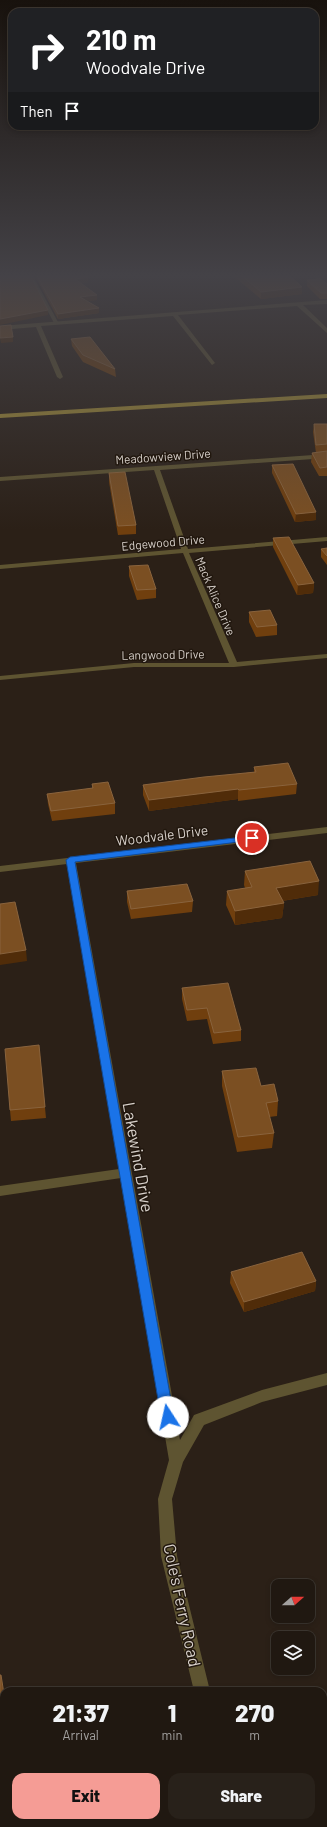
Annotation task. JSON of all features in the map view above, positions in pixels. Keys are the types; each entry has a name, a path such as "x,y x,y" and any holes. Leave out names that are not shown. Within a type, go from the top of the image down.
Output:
{"highway":[{"path":"0,416 327,396"}],"street":[{"path":"52,359 60,377"},
{"path":"209,359 212,363"},
{"name":"Meadowview Drive","path":"0,479 327,456"},
{"name":"Mack Alice Drive","path":"156,467 185,551 234,665"},
{"name":"Edgewood Drive","path":"0,567 327,539"},
{"name":"Langwood Drive","path":"0,678 134,665 234,665 327,656"},
{"name":"Woodvale Drive","path":"0,869 327,830"},
{"name":"Lakewind Drive","path":"70,860 176,1460"},
{"path":"0,1191 125,1173"},
{"name":"Cole's Ferry Road","path":"201,1687 169,1556 165,1499 176,1460 199,1420 262,1396 327,1379"}],"building":[{"path":"93,359 107,359 115,369"},
{"path":"314,424 327,424 327,444 316,445"},
{"path":"327,451 327,467 320,468 312,453"},
{"path":"293,464 316,512 296,514 272,465"},
{"path":"125,472 136,525 118,526 109,473"},
{"path":"289,537 314,583 298,585 273,538"},
{"path":"327,548 327,556 321,549"},
{"path":"148,565 156,589 137,590 129,566"},
{"path":"270,610 277,625 257,627 249,612"},
{"path":"288,763 297,784 238,789 149,800 143,785 256,772 254,767"},
{"path":"108,782 115,803 51,811 47,794 93,788 92,784"},
{"path":"310,861 319,881 276,888 284,903 235,911 227,891 252,887 245,871"},
{"path":"187,884 193,901 131,909 127,891"},
{"path":"15,902 26,950 0,954 0,904"},
{"path":"228,983 241,1030 214,1033 207,1008 187,1010 182,988"},
{"path":"39,1045 45,1107 10,1110 5,1049"},
{"path":"256,1068 261,1086 274,1084 278,1101 266,1103 274,1133 238,1137 222,1071"},
{"path":"302,1252 316,1281 244,1302 231,1272"},
{"path":"0,1675 1,1675 3,1687 0,1687"}],"route":[{"path":"168,1417 70,860 252,838"}]}
